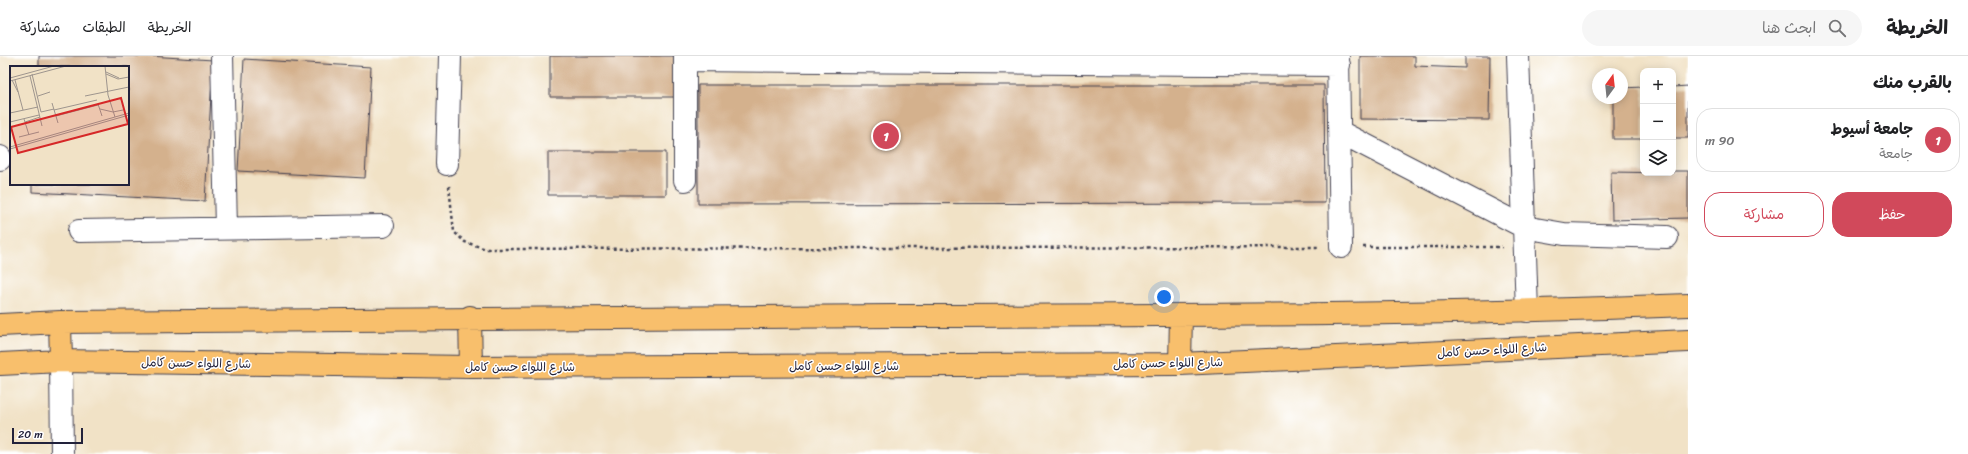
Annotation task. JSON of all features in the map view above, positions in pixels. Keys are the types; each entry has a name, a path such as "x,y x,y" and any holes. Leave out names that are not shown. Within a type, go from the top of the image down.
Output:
{"main road":[{"path":"0,325 60,322 470,317 1181,315 1527,311 1688,305"},
{"path":"1180,364 1181,315"},
{"path":"470,317 471,367"},
{"path":"60,322 61,361"},
{"name":"شارع اللواء حسن كامل","path":"0,364 61,361 471,367 1180,364 1688,341"}],"lane":[{"path":"222,56 226,228"},
{"path":"447,164 450,56"},
{"path":"1518,56 1527,311"},
{"path":"685,180 685,58 1339,60 1341,247"},
{"path":"1340,132 1524,237 1564,234 1666,237"},
{"path":"78,230 383,226"},
{"path":"61,361 62,454"}],"path":[{"path":"447,164 454,232 465,242 486,249 1341,247 1524,237"}],"building":[{"path":"39,56 149,56 213,60 205,201 32,192 32,185 129,185 129,66 39,66"},
{"path":"550,56 675,56 675,97 550,97"},
{"path":"1360,56 1415,56 1415,66 1465,68 1465,56 1490,56 1489,120 1360,119"},
{"path":"244,59 371,67 365,178 238,171"},
{"path":"698,85 1324,85 1325,203 698,204"},
{"path":"1688,86 1688,138 1676,138 1676,87"},
{"path":"1640,87 1640,139 1613,139 1613,104 1628,104 1628,88"},
{"path":"548,152 666,152 666,195 548,195"},
{"path":"1676,171 1688,171 1688,218 1612,220 1611,172 1640,172 1640,176 1676,176"}],"place":[{"name":"جامعة أسيوط","path":"886,136"}]}
